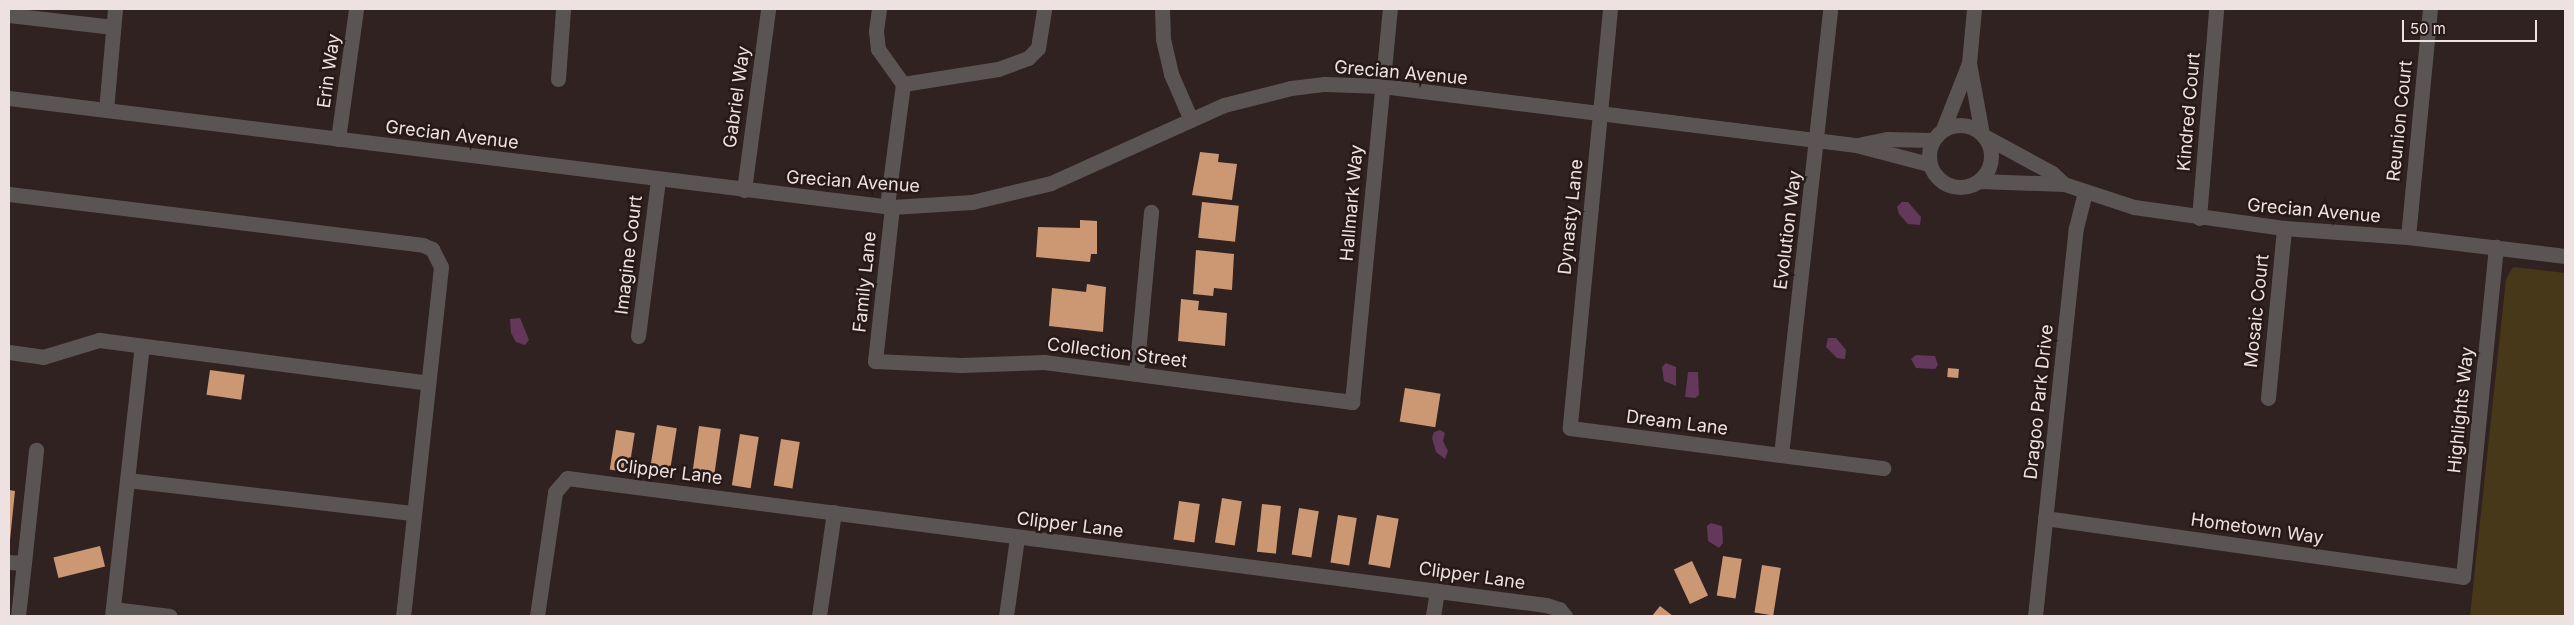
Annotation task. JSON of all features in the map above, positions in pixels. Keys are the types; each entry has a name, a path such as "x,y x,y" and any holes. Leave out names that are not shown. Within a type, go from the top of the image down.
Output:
{"street":[{"path":"106,110 115,9"},
{"name":"Erin Way","path":"338,139 356,9"},
{"path":"558,79 564,9"},
{"name":"Gabriel Way","path":"744,190 768,9"},
{"path":"878,9 876,31 878,49 903,84 998,70 1028,58 1038,48 1044,9"},
{"path":"1162,9 1163,39 1171,74 1191,120"},
{"name":"Hallmark Way","path":"1352,402 1390,9"},
{"name":"Dynasty Lane","path":"1570,428 1610,9"},
{"name":"Evolution Way","path":"1781,455 1830,9"},
{"path":"1969,63 1938,134 1929,164 1943,183 1955,187 1979,182 1987,172 1991,160 1991,148 1984,135 1969,63 1974,9"},
{"name":"Kindred Court","path":"2199,218 2216,9"},
{"name":"Reunion Court","path":"2408,238 2430,9"},
{"path":"9,15 113,27"},
{"name":"Family Lane","path":"875,361 903,84"},
{"name":"Grecian Avenue","path":"9,98 658,180 890,206 972,202 1043,186 1088,169 1191,120 1249,97 1291,88 1325,84 1382,86 1856,145 1929,164"},
{"path":"1938,134 1964,124 1984,135"},
{"name":"Grecian Avenue","path":"1856,145 1887,139 1938,134"},
{"name":"Grecian Avenue","path":"1984,135 2052,173 2064,184 2085,193 2134,208 2284,228 2408,238 2565,256"},
{"name":"Imagine Court","path":"638,336 658,180"},
{"name":"Grecian Avenue","path":"1979,182 2064,184"},
{"name":"Dragoo Park Drive","path":"2035,616 2076,228 2085,193"},
{"path":"9,194 423,245 432,249 441,267 402,616"},
{"path":"1136,374 1151,212"},
{"name":"Mosaic Court","path":"2268,398 2284,228"},
{"name":"Highlights Way","path":"2463,577 2496,247"},
{"path":"9,352 43,357 99,340 428,383"},
{"path":"142,346 113,613 170,616"},
{"name":"Collection Street","path":"875,361 944,365 1044,362 1352,402"},
{"name":"Dream Lane","path":"1570,428 1883,468"},
{"path":"18,616 16,562 36,450"},
{"name":"Clipper Lane","path":"537,616 554,492 567,478 834,512 1016,538 1546,605 1559,609 1565,616"},
{"path":"127,480 414,513"},
{"path":"819,616 834,512"},
{"name":"Hometown Way","path":"2045,518 2463,577"},
{"path":"1006,616 1016,538"},
{"path":"1433,616 1437,590"}],"shaded area":[{"path":"1902,202 1908,202 1921,217 1920,225 1908,224 1899,214 1897,207"},
{"path":"2513,267 2565,273 2565,616 2470,616 2506,279"},
{"path":"520,318 529,340 525,345 516,342 511,333 510,319"},
{"path":"1828,338 1836,338 1846,350 1845,359 1837,358 1826,347"},
{"path":"1916,355 1935,356 1938,365 1935,369 1916,368 1911,359"},
{"path":"1666,363 1676,367 1676,386 1664,381 1662,367"},
{"path":"1688,372 1698,372 1699,395 1695,398 1685,397"},
{"path":"1440,430 1445,433 1443,441 1448,451 1445,459 1436,452 1432,438 1434,432"},
{"path":"1711,523 1722,526 1723,543 1719,548 1708,541 1707,526"}],"building":[{"path":"1200,152 1219,154 1218,162 1237,164 1232,200 1192,195"},
{"path":"1202,202 1239,206 1235,242 1198,238"},
{"path":"1080,220 1097,221 1097,254 1091,254 1090,262 1036,257 1038,227 1080,228"},
{"path":"1196,250 1234,254 1232,290 1214,288 1213,296 1193,294"},
{"path":"1087,284 1106,287 1103,332 1049,326 1052,288 1086,292"},
{"path":"1181,299 1199,301 1198,310 1227,313 1225,346 1178,341"},
{"path":"1948,368 1959,369 1958,378 1947,377"},
{"path":"210,370 245,375 241,400 207,395"},
{"path":"1405,388 1441,394 1435,427 1400,422"},
{"path":"657,425 677,428 670,472 650,468"},
{"path":"699,426 721,429 714,479 692,476"},
{"path":"616,430 635,433 629,472 610,470"},
{"path":"740,434 759,437 751,488 732,485"},
{"path":"781,439 800,442 792,488 774,485"},
{"path":"9,490 15,491 10,540 9,540"},
{"path":"1222,498 1242,501 1235,546 1215,542"},
{"path":"1179,501 1200,504 1194,543 1174,540"},
{"path":"1262,504 1281,506 1276,554 1257,552"},
{"path":"1299,508 1319,511 1311,558 1292,554"},
{"path":"1338,515 1357,518 1349,565 1330,562"},
{"path":"1377,515 1399,519 1390,568 1368,564"},
{"path":"100,546 105,566 59,578 53,558"},
{"path":"1723,556 1742,559 1736,598 1717,596"},
{"path":"1692,561 1708,595 1690,604 1674,569"},
{"path":"1762,565 1781,568 1773,615 1754,612"},
{"path":"1660,606 1673,616 1652,616"}]}
